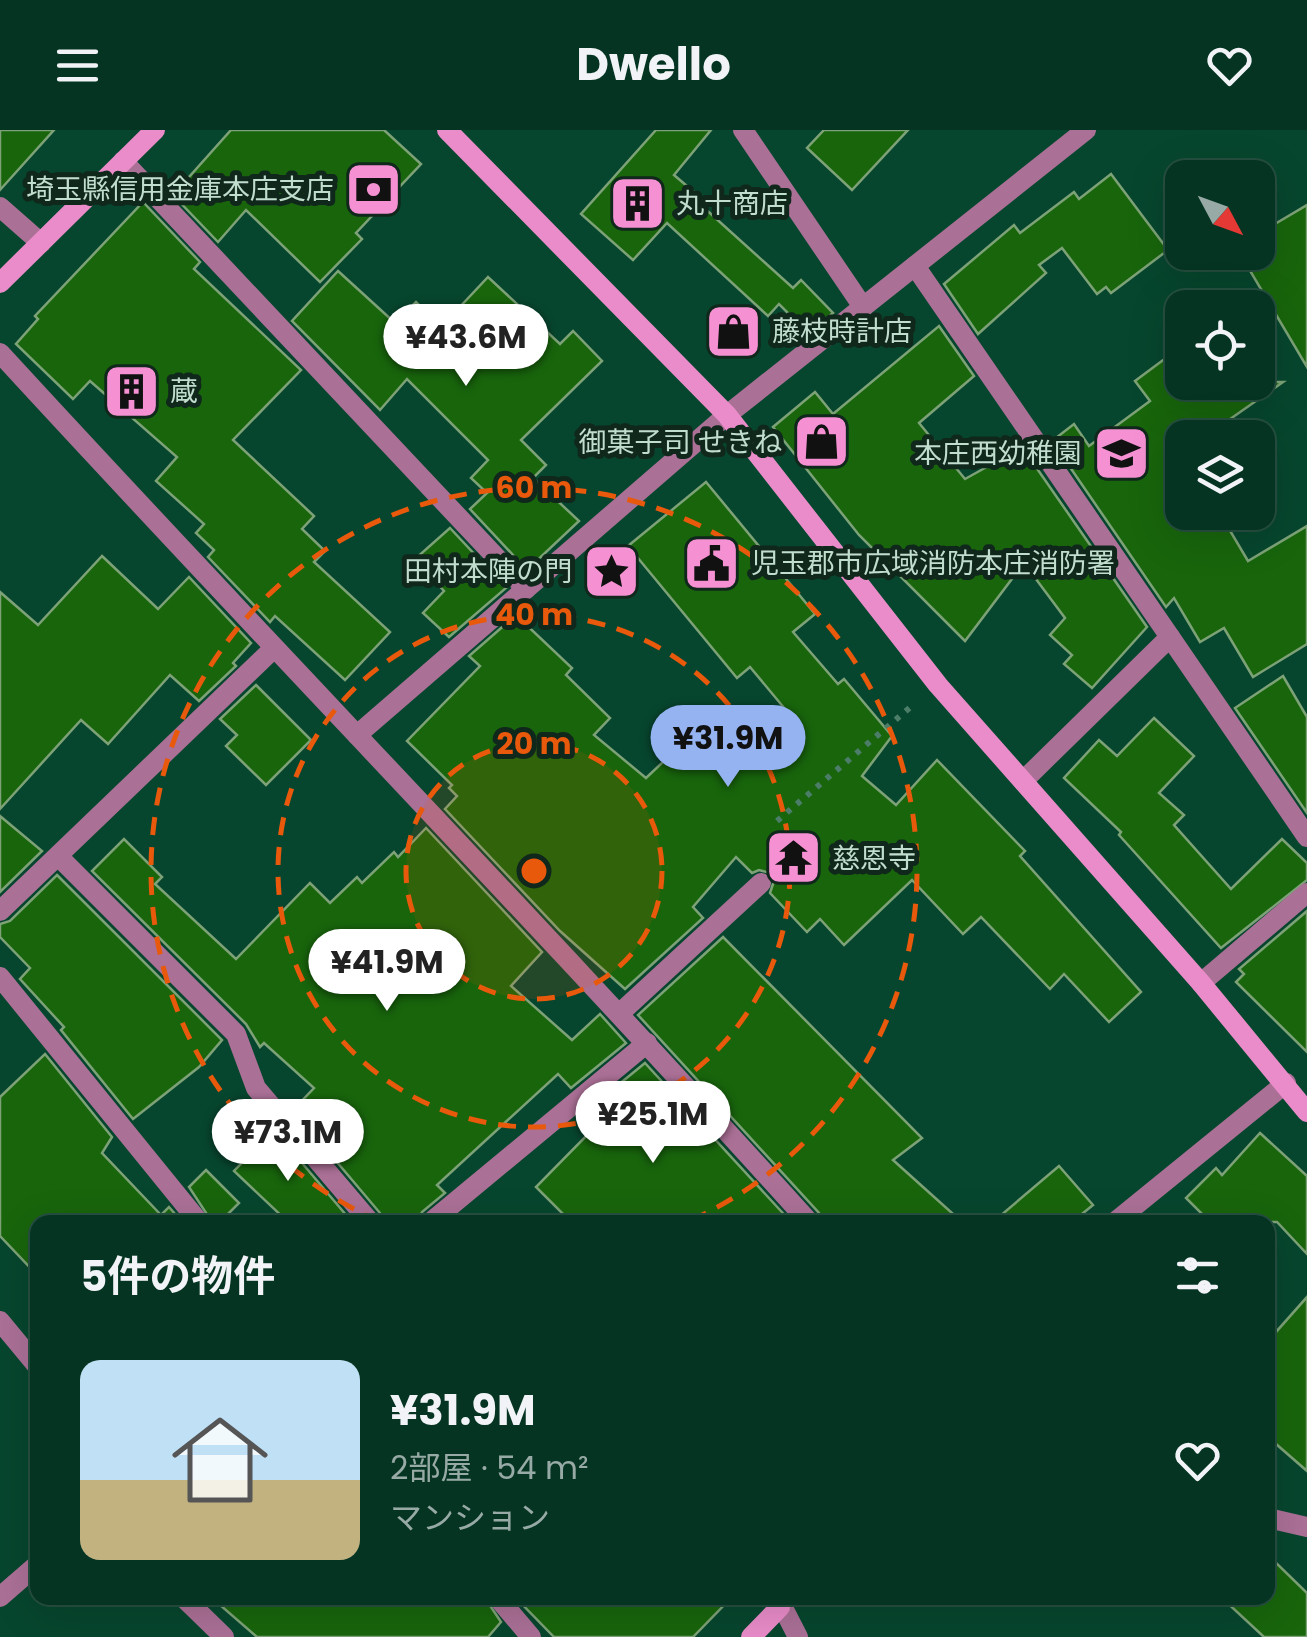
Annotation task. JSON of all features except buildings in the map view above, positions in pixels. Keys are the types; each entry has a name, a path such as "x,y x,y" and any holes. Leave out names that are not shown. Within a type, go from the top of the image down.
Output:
{"street":[{"path":"0,283 155,130"},
{"path":"448,130 727,415 938,685 1201,983 1307,1112"},
{"path":"743,130 863,307"},
{"path":"357,734 727,415 1086,130"},
{"path":"123,162 526,588"},
{"path":"0,208 40,242"},
{"path":"915,266 1307,837"},
{"path":"0,353 272,650 357,734 648,1042 803,1215"},
{"path":"1023,781 1170,637"},
{"path":"0,911 272,650"},
{"path":"58,856 236,1034 256,1088 364,1215"},
{"path":"620,1013 761,883"},
{"path":"1201,983 1307,893"},
{"path":"0,977 192,1215"},
{"path":"438,1215 648,1042"},
{"path":"1124,1215 1286,1083"},
{"path":"0,1322 30,1358"},
{"path":"1275,1520 1307,1527"},
{"path":"0,1597 30,1571"},
{"path":"191,1605 224,1637"},
{"path":"504,1605 532,1637"},
{"path":"752,1637 777,1605"},
{"path":"781,1605 798,1637"}],"path":[{"path":"777,822 938,685"}],"place":[{"name":"埼玉縣信用金庫本庄支店","path":"373,189"},
{"name":"丸十商店","path":"637,203"},
{"name":"藤枝時計店","path":"733,331"},
{"name":"蔵","path":"131,391"},
{"name":"御菓子司 せきね","path":"821,442"},
{"name":"本庄西幼稚園","path":"1121,453"},
{"name":"児玉郡市広域消防本庄消防署","path":"712,563"},
{"name":"田村本陣の門","path":"611,571"},
{"name":"慈恩寺","path":"793,858"}]}
